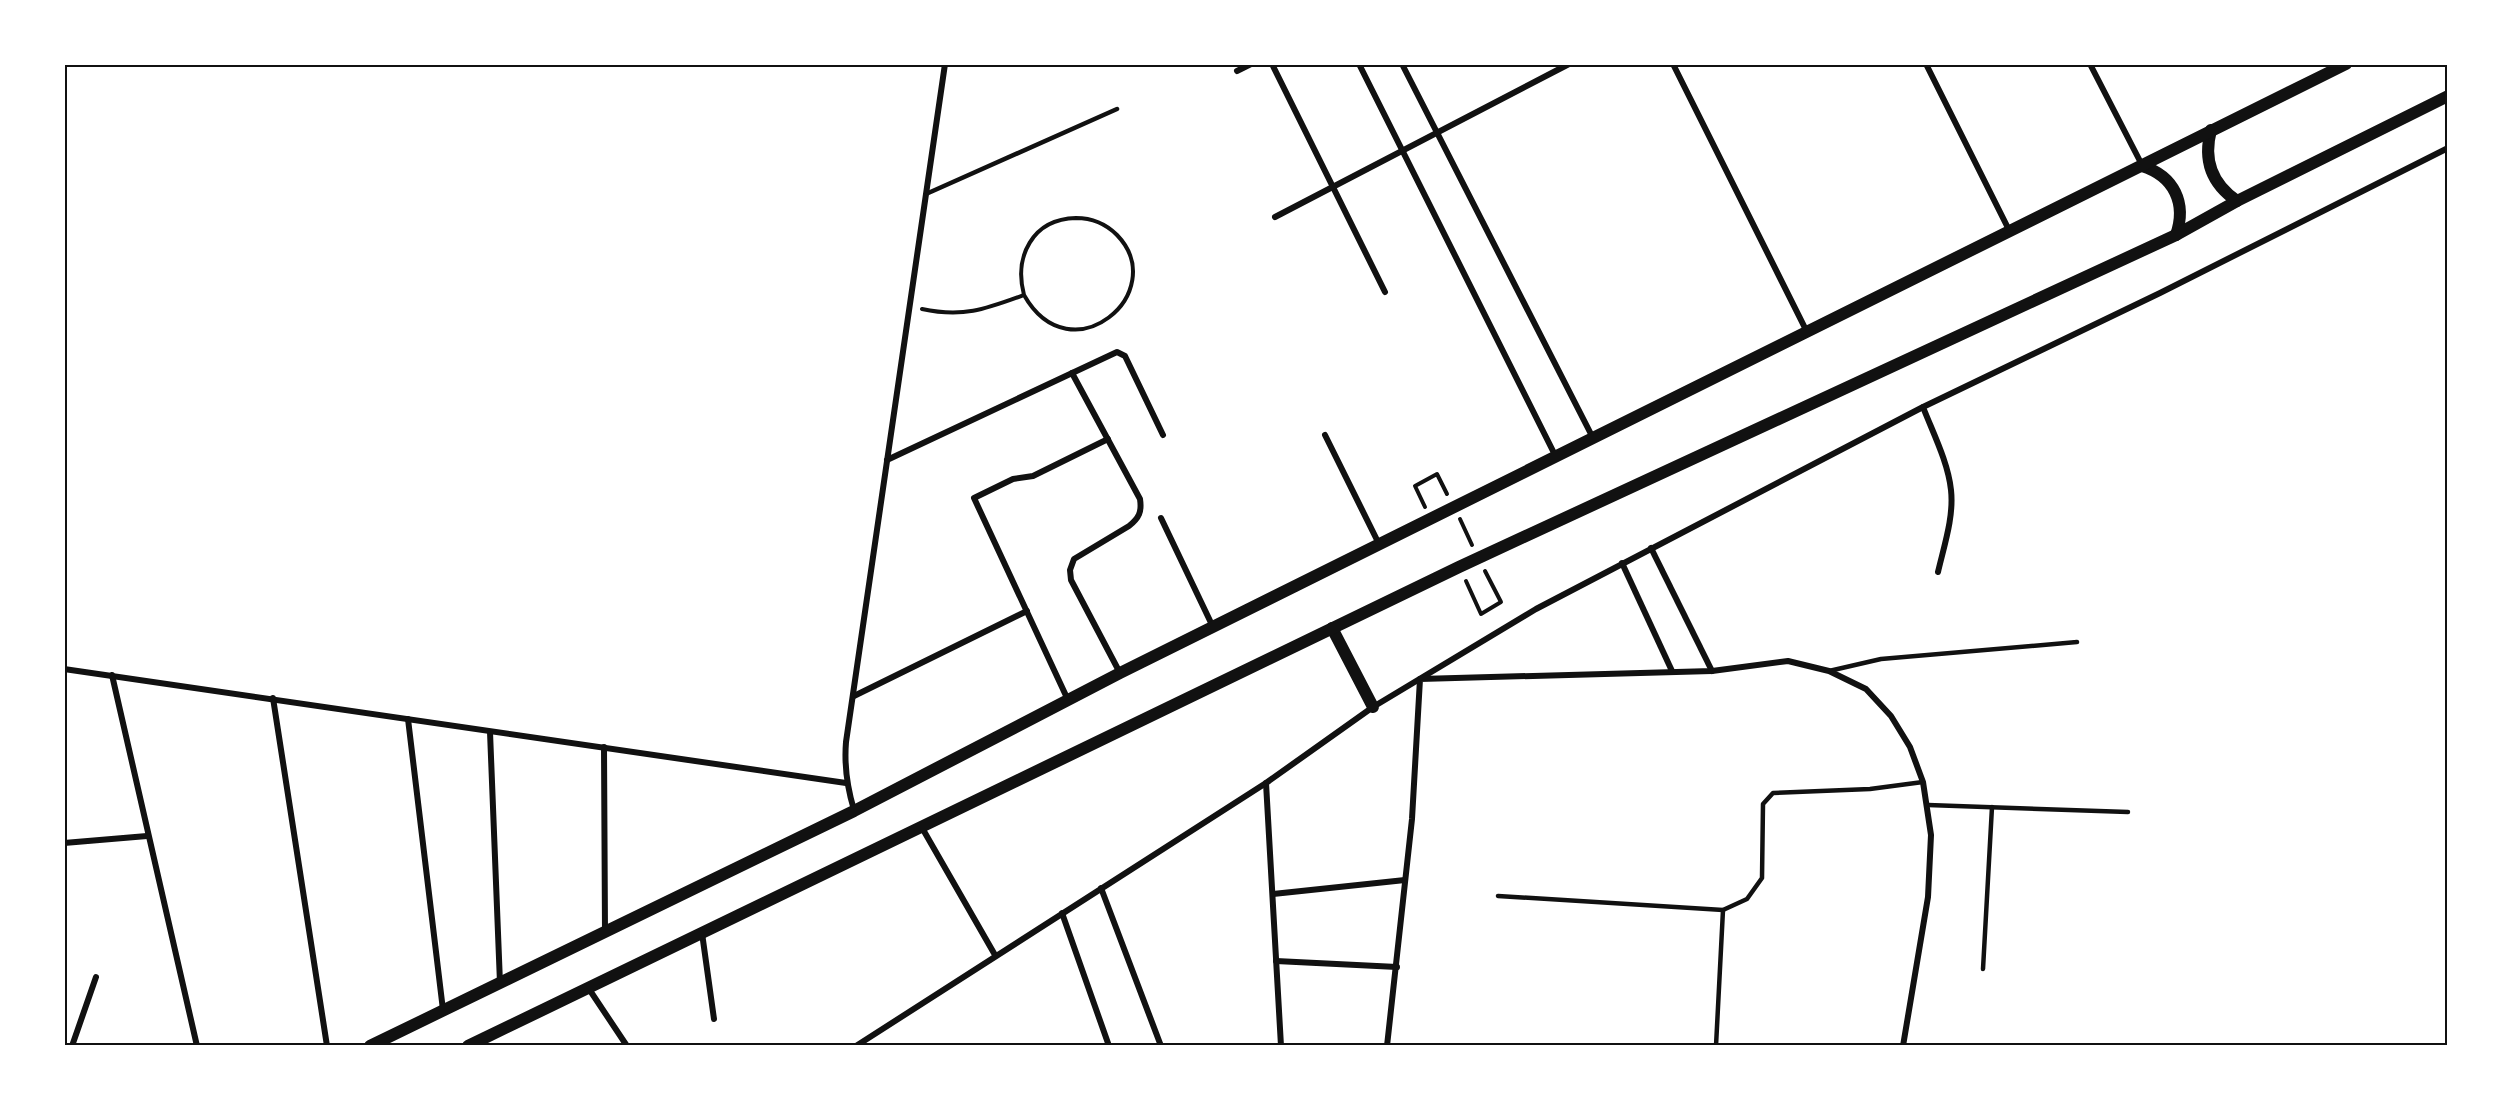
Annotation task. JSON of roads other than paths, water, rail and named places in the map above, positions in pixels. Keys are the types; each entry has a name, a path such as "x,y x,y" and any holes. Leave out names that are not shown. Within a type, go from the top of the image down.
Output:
{"main road":[{"path":"370,1046 854,811 1120,673 2346,64"},
{"path":"468,1046 589,989 921,825 1459,567 2176,235 2237,201 2448,96"},
{"path":"2211,130 2208,142 2209,165 2219,186 2237,201"},
{"path":"2142,166 2162,175 2176,192 2181,213 2176,235"},
{"path":"1332,628 1373,707"}],"street":[{"path":"854,811 846,783 845,752 945,64"},
{"path":"1237,71 1251,64"},
{"path":"1272,64 1385,292"},
{"path":"1359,64 1556,457"},
{"path":"1402,64 1593,438"},
{"path":"1275,217 1569,64"},
{"path":"1673,64 1807,333"},
{"path":"1926,64 2010,232"},
{"path":"2090,64 2142,166"},
{"path":"856,1046 1266,783 1373,707 1536,609 1923,407 2160,293 2448,148"},
{"path":"887,460 1114,353 1123,354 1163,435"},
{"path":"1072,373 1140,499 1142,510 1137,519 1074,560 1070,570 1071,580 1120,673"},
{"path":"1923,407 1945,464 1951,490 1951,517 1938,572"},
{"path":"1324,435 1379,544"},
{"path":"1068,700 974,498 978,494 1013,479 1033,476 1108,439"},
{"path":"1161,518 1213,627"},
{"path":"1651,548 1712,671"},
{"path":"1622,563 1672,671"},
{"path":"854,696 1027,611"},
{"path":"1420,679 1712,671 1788,661 1829,671 1866,689 1892,716 1911,747 1928,805 1931,835 1929,886 1903,1046"},
{"path":"64,669 846,783"},
{"path":"112,675 147,836 197,1046"},
{"path":"1387,1046 1412,819 1420,679"},
{"path":"273,698 327,1046"},
{"path":"408,719 443,1010"},
{"path":"490,732 500,983"},
{"path":"604,747 605,932"},
{"path":"1266,783 1281,1046"},
{"path":"921,825 995,955"},
{"path":"64,843 147,836"},
{"path":"1273,894 1405,880"},
{"path":"1101,888 1161,1046"},
{"path":"1062,913 1109,1046"},
{"path":"702,933 714,1019"},
{"path":"1276,961 1397,967"},
{"path":"72,1046 96,977"},
{"path":"589,989 627,1046"}],"lane":[{"path":"926,194 1117,109"},
{"path":"1829,671 1881,659 2078,642"},
{"path":"1498,896 1723,910 1747,899 1762,878 1763,804 1773,793 1870,789 1923,782"},
{"path":"1928,805 2128,812"},
{"path":"1983,969 1992,807"},
{"path":"1716,1046 1723,910"}]}
